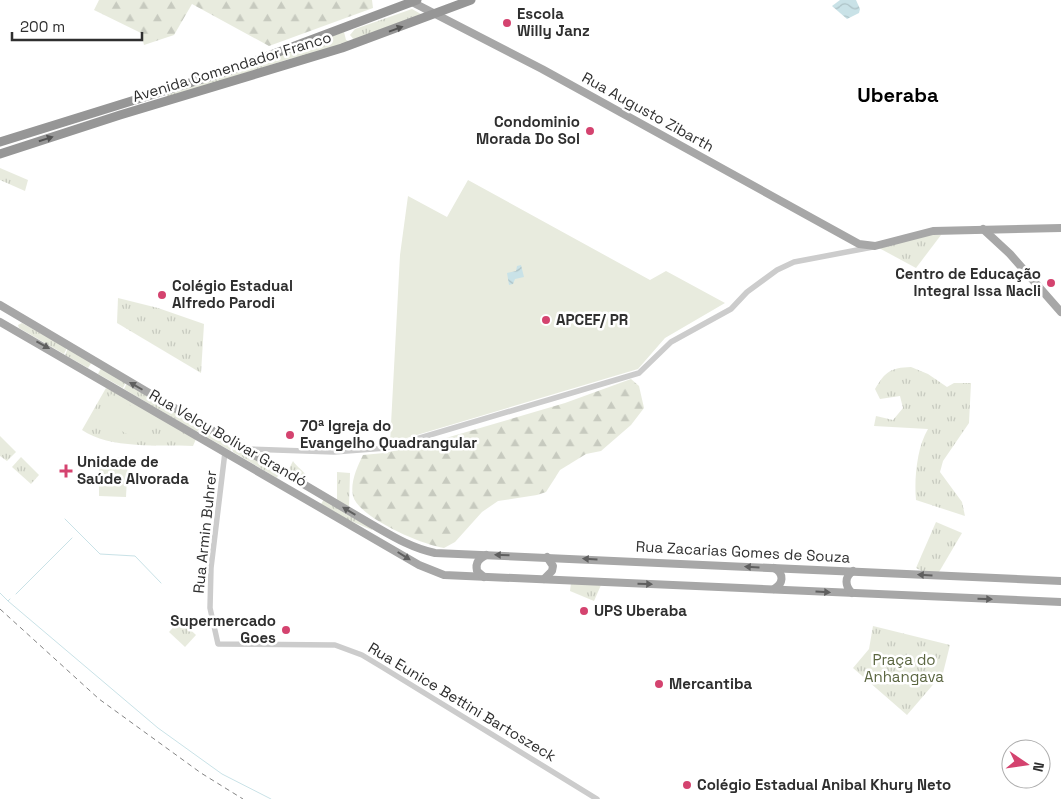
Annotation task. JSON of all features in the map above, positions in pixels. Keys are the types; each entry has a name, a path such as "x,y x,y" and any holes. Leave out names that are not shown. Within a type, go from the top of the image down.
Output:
{"highway":[{"name":"Avenida Comendador Franco","path":"0,154 120,115 355,44 470,0"},
{"name":"Avenida Comendador Franco","path":"0,142 228,71 412,1"},
{"path":"347,26 346,36 350,42 355,44"},
{"path":"120,115 122,109 133,105 140,98"}],"main road":[{"name":"Rua Augusto Zibarth","path":"412,1 542,69 859,244 875,246"},
{"path":"875,246 930,231 1061,228"},
{"path":"997,229 994,234 997,242"},
{"path":"983,230 1010,254 1061,312"},
{"path":"964,231 978,233 997,242"},
{"name":"Rua Velcy Bolivar Grandó","path":"0,305 371,524 423,550"},
{"path":"0,320 9,319 9,311"},
{"path":"15,330 16,322 24,319"},
{"name":"Rua Velcy Bolivar Grandó","path":"0,320 419,565 444,574 484,577"},
{"path":"285,486 293,486 293,478"},
{"path":"365,534 372,531 371,524"},
{"name":"Rua Zacarias Gomes de Souza","path":"423,550 435,553 1061,581"},
{"path":"486,555 478,561 476,566 484,577 1061,602"},
{"path":"544,579 552,571 553,566 547,557"},
{"path":"774,568 781,574 782,578 781,583 774,589"},
{"path":"852,593 846,584 849,574 854,571"}],"street":[{"path":"243,449 334,452 386,448 639,373 671,342 731,309 747,292 777,270 794,262 875,246"},
{"name":"Rua Armin Buhrer","path":"218,644 210,608 210,568 225,452"},
{"name":"Rua Eunice Bettini Bartoszeck","path":"218,644 334,645 350,650 369,659 596,799"}],"green space":[{"path":"99,0 372,0 373,8 269,46 192,4 174,35 144,45 141,33 94,10"},
{"path":"412,9 421,14 354,40 350,35 355,29"},
{"path":"344,32 346,40 354,43 286,60 167,98 167,94"},
{"path":"0,168 28,180 25,191 0,180"},
{"name":"APCEF/ PR","path":"468,180 650,280 666,271 725,303 665,338 638,369 390,443 400,255 408,196 447,217"},
{"path":"926,235 941,235 916,268 879,248"},
{"path":"118,298 158,308 204,324 201,373 117,323"},
{"path":"22,323 67,348 64,354 19,328 18,325"},
{"path":"68,348 92,362 88,368 65,355"},
{"path":"911,367 928,374 947,387 954,383 971,383 969,423 943,461 940,472 962,502 965,516 916,500 917,463 921,445 928,429 874,426 876,416 893,420 903,408 900,396 880,399 875,389 882,378 889,372 898,368"},
{"path":"101,368 126,382 123,388 98,374"},
{"path":"631,379 639,386 644,408 631,425 601,451 586,454 560,470 546,492 498,501 482,512 455,542 444,548 422,542 379,521 367,513 353,496 353,480 363,455 384,453 422,445 565,403"},
{"path":"127,383 201,427 197,432 124,389"},
{"path":"106,388 171,422 196,439 193,446 151,446 121,443 93,436 82,430"},
{"path":"111,394 150,417 137,440 98,417"},
{"path":"202,428 229,444 231,451 198,432"},
{"path":"0,436 16,452 7,461 0,456"},
{"path":"231,445 279,473 277,478 233,452"},
{"path":"21,457 39,475 31,484 12,467"},
{"path":"99,457 128,458 126,497 99,496"},
{"path":"293,461 306,476 307,482 284,469 289,469"},
{"path":"337,472 350,473 349,507 337,500"},
{"path":"324,499 372,528 372,530 346,519 321,504"},
{"path":"936,522 962,533 939,572 926,573 916,568"},
{"path":"571,583 601,585 594,601 570,591"},
{"path":"180,620 196,635 185,647 169,632"},
{"name":"Praça do Anhangava","path":"873,626 950,645 943,673 907,715 853,668 869,649"}],"water":[{"path":"840,0 856,0 860,9 859,13 847,19 832,6"},
{"path":"521,265 524,277 515,279 513,284 509,285 507,273 516,271 517,266"}],"waterway":[{"path":"65,519 100,554 135,556 161,583"},
{"path":"16,594 72,538"},
{"path":"0,593 8,601"},
{"path":"10,599 8,601 158,728 222,774 271,799"}],"railway":[{"path":"0,609 99,699 201,773 243,799"}],"place":[{"name":"Escola Willy Janz","path":"507,23"},
{"name":"Condominio Morada Do Sol","path":"590,131"},
{"name":"Centro de Educação Integral Issa Nacli","path":"1051,283"},
{"name":"Colégio Estadual Alfredo Parodi","path":"162,295"},
{"name":"APCEF/ PR","path":"546,320"},
{"name":"70ª Igreja do Evangelho Quadrangular","path":"290,435"},
{"name":"Unidade de Saúde Alvorada","path":"66,471"},
{"name":"UPS Uberaba","path":"584,611"},
{"name":"Supermercado Goes","path":"286,630"},
{"name":"Mercantiba","path":"659,684"},
{"name":"Colégio Estadual Anibal Khury Neto","path":"687,785"}],"district":[{"name":"Uberaba","path":"898,95"}]}
